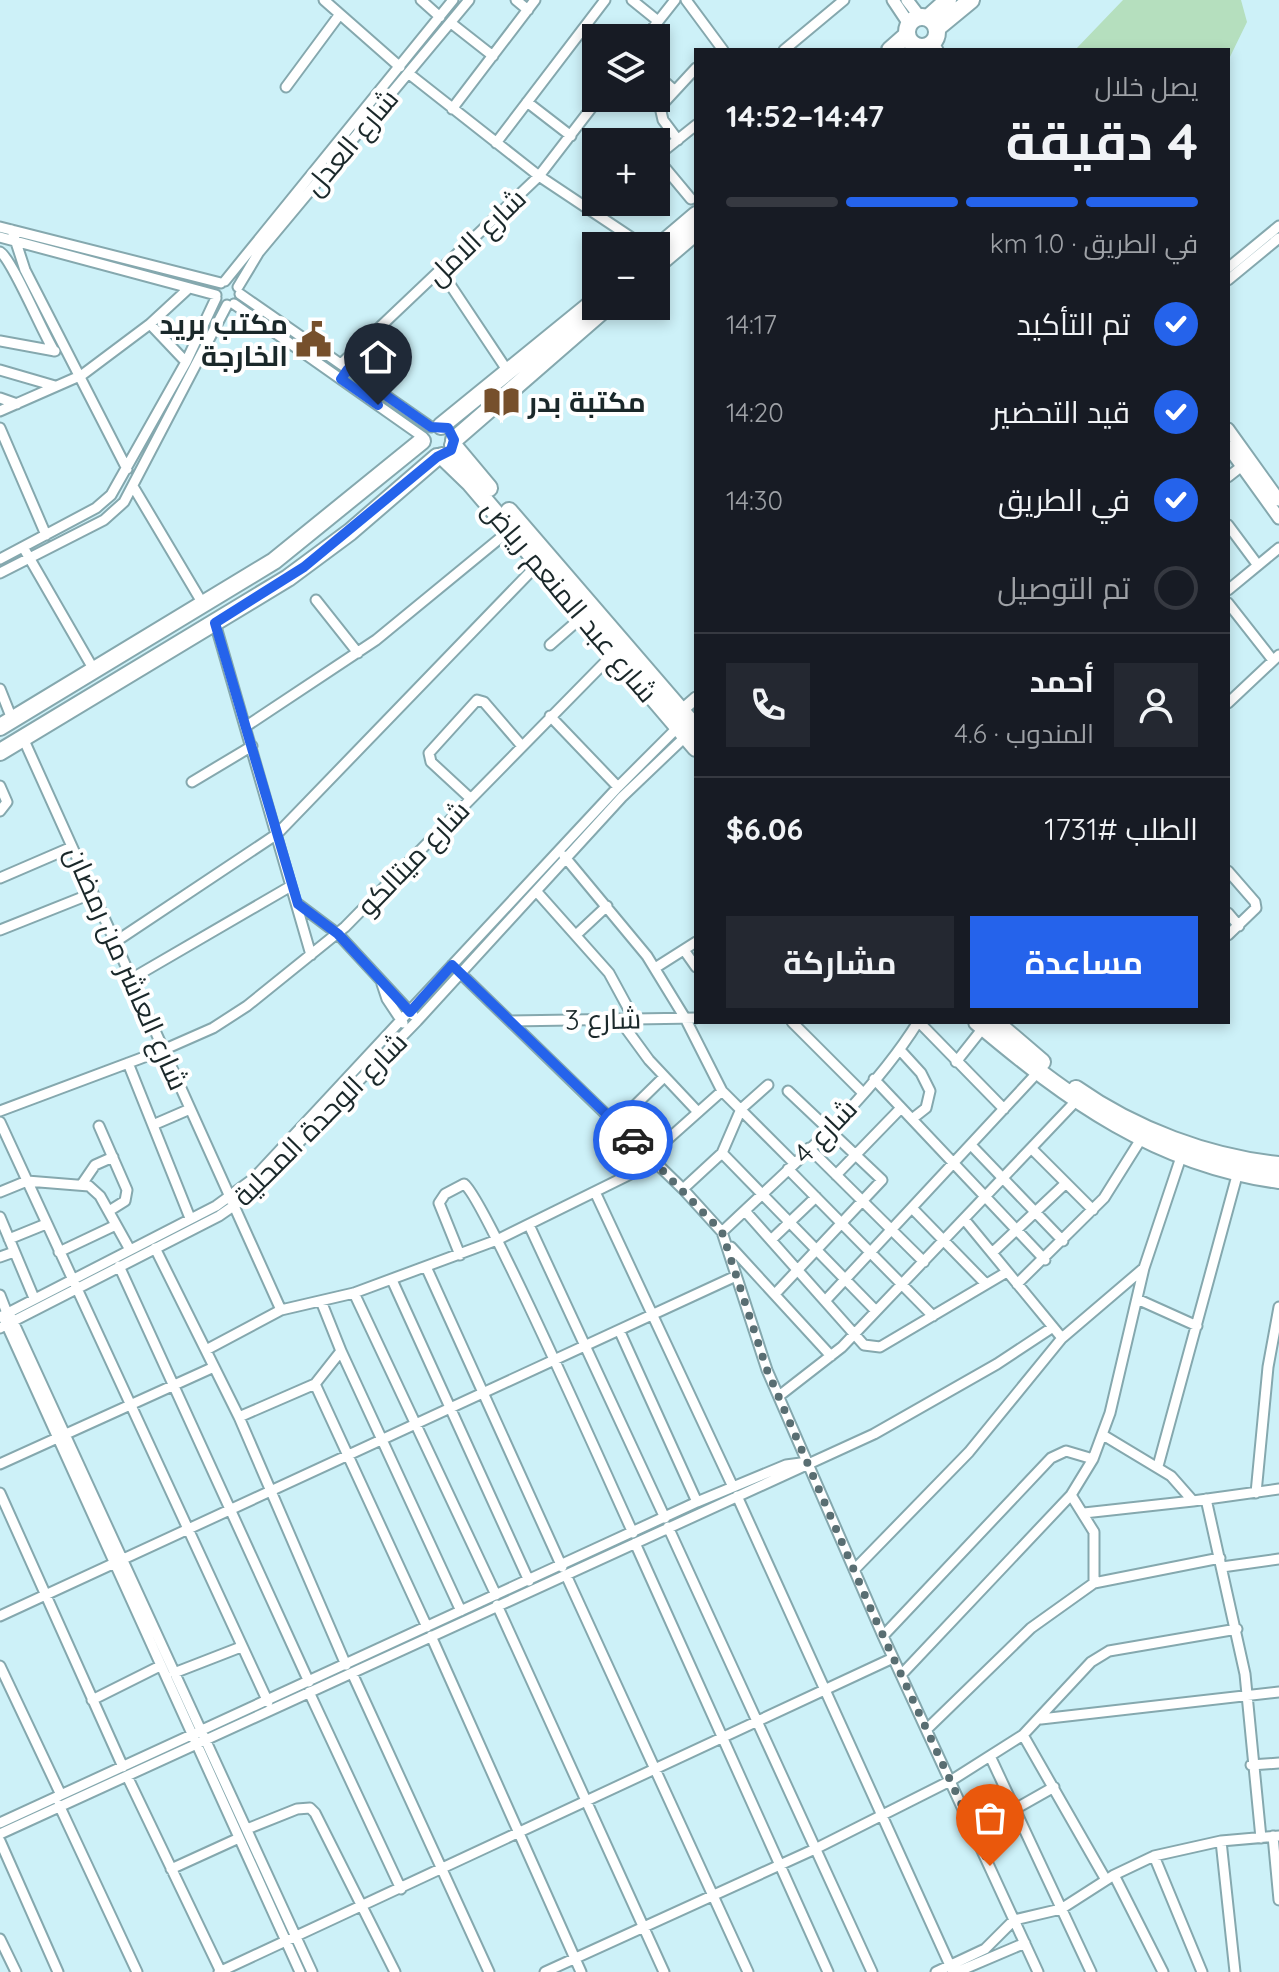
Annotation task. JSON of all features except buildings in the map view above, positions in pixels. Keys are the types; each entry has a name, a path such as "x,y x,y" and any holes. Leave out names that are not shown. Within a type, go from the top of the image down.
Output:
{"highway":[{"path":"921,37 948,0"},
{"path":"895,48 921,37 971,0"},
{"path":"670,240 694,207"},
{"path":"670,249 694,233"},
{"path":"0,752 261,596 328,549 446,450 582,314"},
{"path":"554,343 588,320"},
{"path":"6,723 306,538 429,433 509,373 540,355"},
{"path":"429,433 448,428 446,450"},
{"path":"429,433 427,452 446,450"},
{"name":"شارع عبد المنعم رياض","path":"446,450 582,617 619,648"},
{"name":"شارع عبد المنعم رياض","path":"446,450 689,727"},
{"path":"985,1024 1075,1102 1141,1139 1238,1172 1279,1180"},
{"path":"985,1024 1126,1119 1214,1152 1279,1165"}],"street":[{"path":"324,0 452,109 582,205"},
{"path":"421,0 440,17"},
{"name":"شارع العدل","path":"0,573 104,520 132,492 259,252 404,70 453,0"},
{"name":"شارع العدل","path":"0,559 96,508 116,488 186,362 223,282 404,70 451,23 469,0"},
{"path":"516,0 528,10"},
{"path":"452,109 535,0"},
{"path":"496,143 605,0"},
{"path":"632,0 658,21"},
{"path":"656,24 675,0"},
{"path":"686,0 719,48"},
{"path":"786,48 844,0"},
{"path":"893,0 921,37"},
{"path":"907,0 921,37"},
{"path":"286,87 340,14"},
{"path":"451,23 493,56"},
{"path":"678,140 660,112 663,100 694,70"},
{"path":"670,86 673,89"},
{"path":"527,102 571,136"},
{"name":"شارع الامل","path":"341,379 344,367 539,176 589,112"},
{"path":"670,146 694,127"},
{"path":"670,175 694,207"},
{"path":"599,216 623,232"},
{"path":"1230,271 1279,226"},
{"path":"0,227 13,236 216,296 429,433"},
{"path":"13,236 20,272 54,351"},
{"path":"0,237 13,236 223,282 239,290 429,433"},
{"path":"1230,271 1279,238"},
{"path":"0,252 20,272 68,350 130,465 145,468"},
{"path":"441,271 509,373"},
{"path":"0,411 82,375 150,324 189,288"},
{"path":"150,324 186,362"},
{"path":"0,341 54,351 68,350"},
{"path":"322,365 328,356"},
{"path":"0,370 55,386"},
{"path":"0,398 17,404"},
{"path":"0,428 46,535"},
{"path":"1230,432 1279,500"},
{"path":"1230,450 1279,518"},
{"path":"1230,475 1242,466"},
{"path":"116,488 132,492 203,604"},
{"path":"1230,528 1257,564"},
{"path":"245,727 358,653 510,530"},
{"path":"23,547 94,670"},
{"path":"1230,582 1279,548"},
{"path":"115,942 277,834 538,564"},
{"path":"316,600 358,653"},
{"path":"1230,605 1275,657 1230,701"},
{"path":"550,645 582,617"},
{"path":"215,623 311,955"},
{"name":"شارع ميتالكو","path":"0,1111 163,1050 231,1017 338,934 619,648"},
{"path":"0,689 6,723"},
{"path":"470,798 431,762 429,753 477,700 484,702 521,745"},
{"path":"689,727 694,706"},
{"path":"550,716 618,787"},
{"name":"شارع الوحدة المحلية","path":"5,1319 73,1284 129,1248 190,1218 232,1202 618,787 657,748 689,727"},
{"name":"شارع الوحدة المحلية","path":"5,1319 34,1298 119,1266 155,1248 232,1202 408,1031 689,727"},
{"name":"شارع العاشر من رمضان","path":"23,738 281,1310"},
{"path":"192,782 252,746"},
{"path":"657,748 664,756"},
{"path":"0,786 7,802 0,811"},
{"path":"0,878 72,847"},
{"path":"559,850 607,906 691,1018 722,1091 816,1197 933,1316"},
{"path":"1230,873 1256,905 1254,914 1230,933"},
{"path":"131,979 291,886"},
{"path":"537,892 609,973 634,1019"},
{"path":"0,930 93,893"},
{"path":"298,904 338,934 417,1021"},
{"path":"576,935 607,906"},
{"path":"1230,915 1239,926"},
{"path":"655,968 694,943"},
{"path":"684,950 694,964"},
{"path":"452,965 683,1189 722,1232 756,1343 883,1636 1038,1972"},
{"path":"382,984 387,999 408,1031"},
{"name":"شارع 3","path":"510,1021 691,1018"},
{"path":"619,1019 664,1077 697,1111"},
{"path":"794,1024 862,1092"},
{"name":"شارع 4","path":"722,1232 828,1129 900,1050 918,1024"},
{"path":"921,1024 1004,1109"},
{"path":"956,1062 985,1024"},
{"path":"900,1050 921,1073 930,1091 926,1108 912,1119"},
{"path":"128,1063 190,1218"},
{"path":"825,1301 1038,1072"},
{"path":"616,1124 664,1077"},
{"path":"874,1079 1045,1260"},
{"path":"683,1189 722,1153 741,1109 768,1085"},
{"path":"206,1350 281,1310 354,1293 427,1269 497,1240 595,1192 652,1159 697,1111 722,1091"},
{"path":"775,1294 882,1180 788,1091"},
{"path":"779,1396 854,1334 1075,1102"},
{"path":"836,1175 901,1108"},
{"path":"153,1125 190,1109"},
{"path":"0,1122 5,1147 27,1181 268,1702"},
{"path":"99,1126 128,1194 122,1203 109,1211"},
{"path":"1017,1284 1093,1210 1114,1184 1141,1139"},
{"path":"971,1145 1063,1241"},
{"path":"809,1148 924,1262"},
{"path":"1032,1149 1093,1210"},
{"path":"722,1153 876,1311"},
{"path":"901,1675 1071,1495 1093,1459 1103,1435 1144,1268 1182,1154"},
{"path":"82,1184 95,1165 113,1157"},
{"path":"1158,1466 1238,1172"},
{"path":"0,1192 27,1181 82,1184 95,1190 129,1248"},
{"path":"992,1253 1066,1183"},
{"path":"460,1255 439,1203 458,1185 467,1185 497,1240 634,1538 828,1972"},
{"path":"595,1192 953,1970"},
{"path":"771,1240 816,1197"},
{"path":"912,1208 986,1284"},
{"path":"745,1211 864,1345 876,1348 1007,1272"},
{"path":"0,1217 34,1298"},
{"path":"964,1219 1062,1338"},
{"path":"9,1239 46,1224"},
{"path":"59,1252 116,1225"},
{"path":"529,1225 588,1346 872,1972"},
{"path":"728,1244 831,1356"},
{"path":"155,1248 239,1417 349,1669 489,1972"},
{"path":"0,1257 14,1252"},
{"path":"119,1266 401,1889"},
{"path":"854,1570 959,1463 1062,1338 1144,1268"},
{"path":"427,1269 748,1972"},
{"path":"0,1616 347,1455 452,1410 736,1276"},
{"path":"392,1280 529,1581"},
{"path":"354,1293 664,1972"},
{"path":"0,1295 5,1319 63,1434 160,1666 247,1829 312,1972"},
{"path":"1137,1299 1197,1326"},
{"path":"321,1301 461,1611"},
{"path":"1256,1493 1274,1369 1279,1307"},
{"path":"666,1522 697,1502 789,1475 808,1462 874,1434 932,1403 1053,1327"},
{"path":"620,1332 697,1502"},
{"path":"239,1417 315,1384 341,1351"},
{"path":"0,1464 214,1367"},
{"path":"315,1384 581,1972"},
{"path":"1103,1435 1158,1466 1182,1485 1193,1501"},
{"path":"883,1636 1051,1458 1066,1451 1093,1459"},
{"path":"1084,1513 1279,1489"},
{"path":"0,1823 200,1739 735,1492"},
{"path":"0,1493 92,1700 220,1972 893,1658"},
{"path":"1071,1495 1094,1532 1094,1583"},
{"path":"1206,1499 1237,1629 1261,1838"},
{"path":"927,1729 1031,1628 1094,1583 1221,1563 1279,1559"},
{"path":"119,1563 174,1673 239,1838 300,1972"},
{"path":"429,1632 461,1611 496,1600 529,1581 564,1571"},
{"path":"545,1972 815,1849 952,1780 1023,1735 1091,1662 1109,1651 1237,1629"},
{"path":"174,1673 241,1647"},
{"path":"0,1666 137,1972"},
{"path":"92,1700 160,1666"},
{"path":"200,1739 268,1702 309,1687"},
{"path":"1041,1719 1279,1692"},
{"path":"1023,1735 1163,1972"},
{"path":"990,1756 1091,1972"},
{"path":"1251,1765 1279,1763"},
{"path":"1015,1809 1054,1787"},
{"path":"0,1834 60,1800"},
{"path":"247,1829 297,1809 310,1808 364,1906 395,1972"},
{"path":"979,1842 1022,1827"},
{"path":"953,1970 992,1943 1014,1920 1061,1909 1110,1878 1154,1856 1221,1841 1276,1836 1279,1900"},
{"path":"171,1869 239,1838"},
{"path":"0,1841 58,1972"},
{"path":"1221,1841 1235,1972"},
{"path":"1154,1856 1202,1972"},
{"path":"0,1939 16,1972"},
{"path":"936,1972 953,1970 1025,1943"}],"green space":[{"path":"1123,0 1241,0 1247,22 1230,57 1230,48 1077,48"}],"way so far":[{"path":"633,1140 716,1222 728,1244 747,1316 767,1370 873,1614 990,1866"}],"place":[{"name":"مكتب بريد الخارجة","path":"314,340"},
{"name":"مكتبة بدر","path":"502,402"}],"route":[{"path":"378,405 341,379 348,369 431,427 448,428 454,440 451,450 437,457 304,567 215,623 291,886 298,904 338,934 410,1012 452,965 633,1140"}]}
